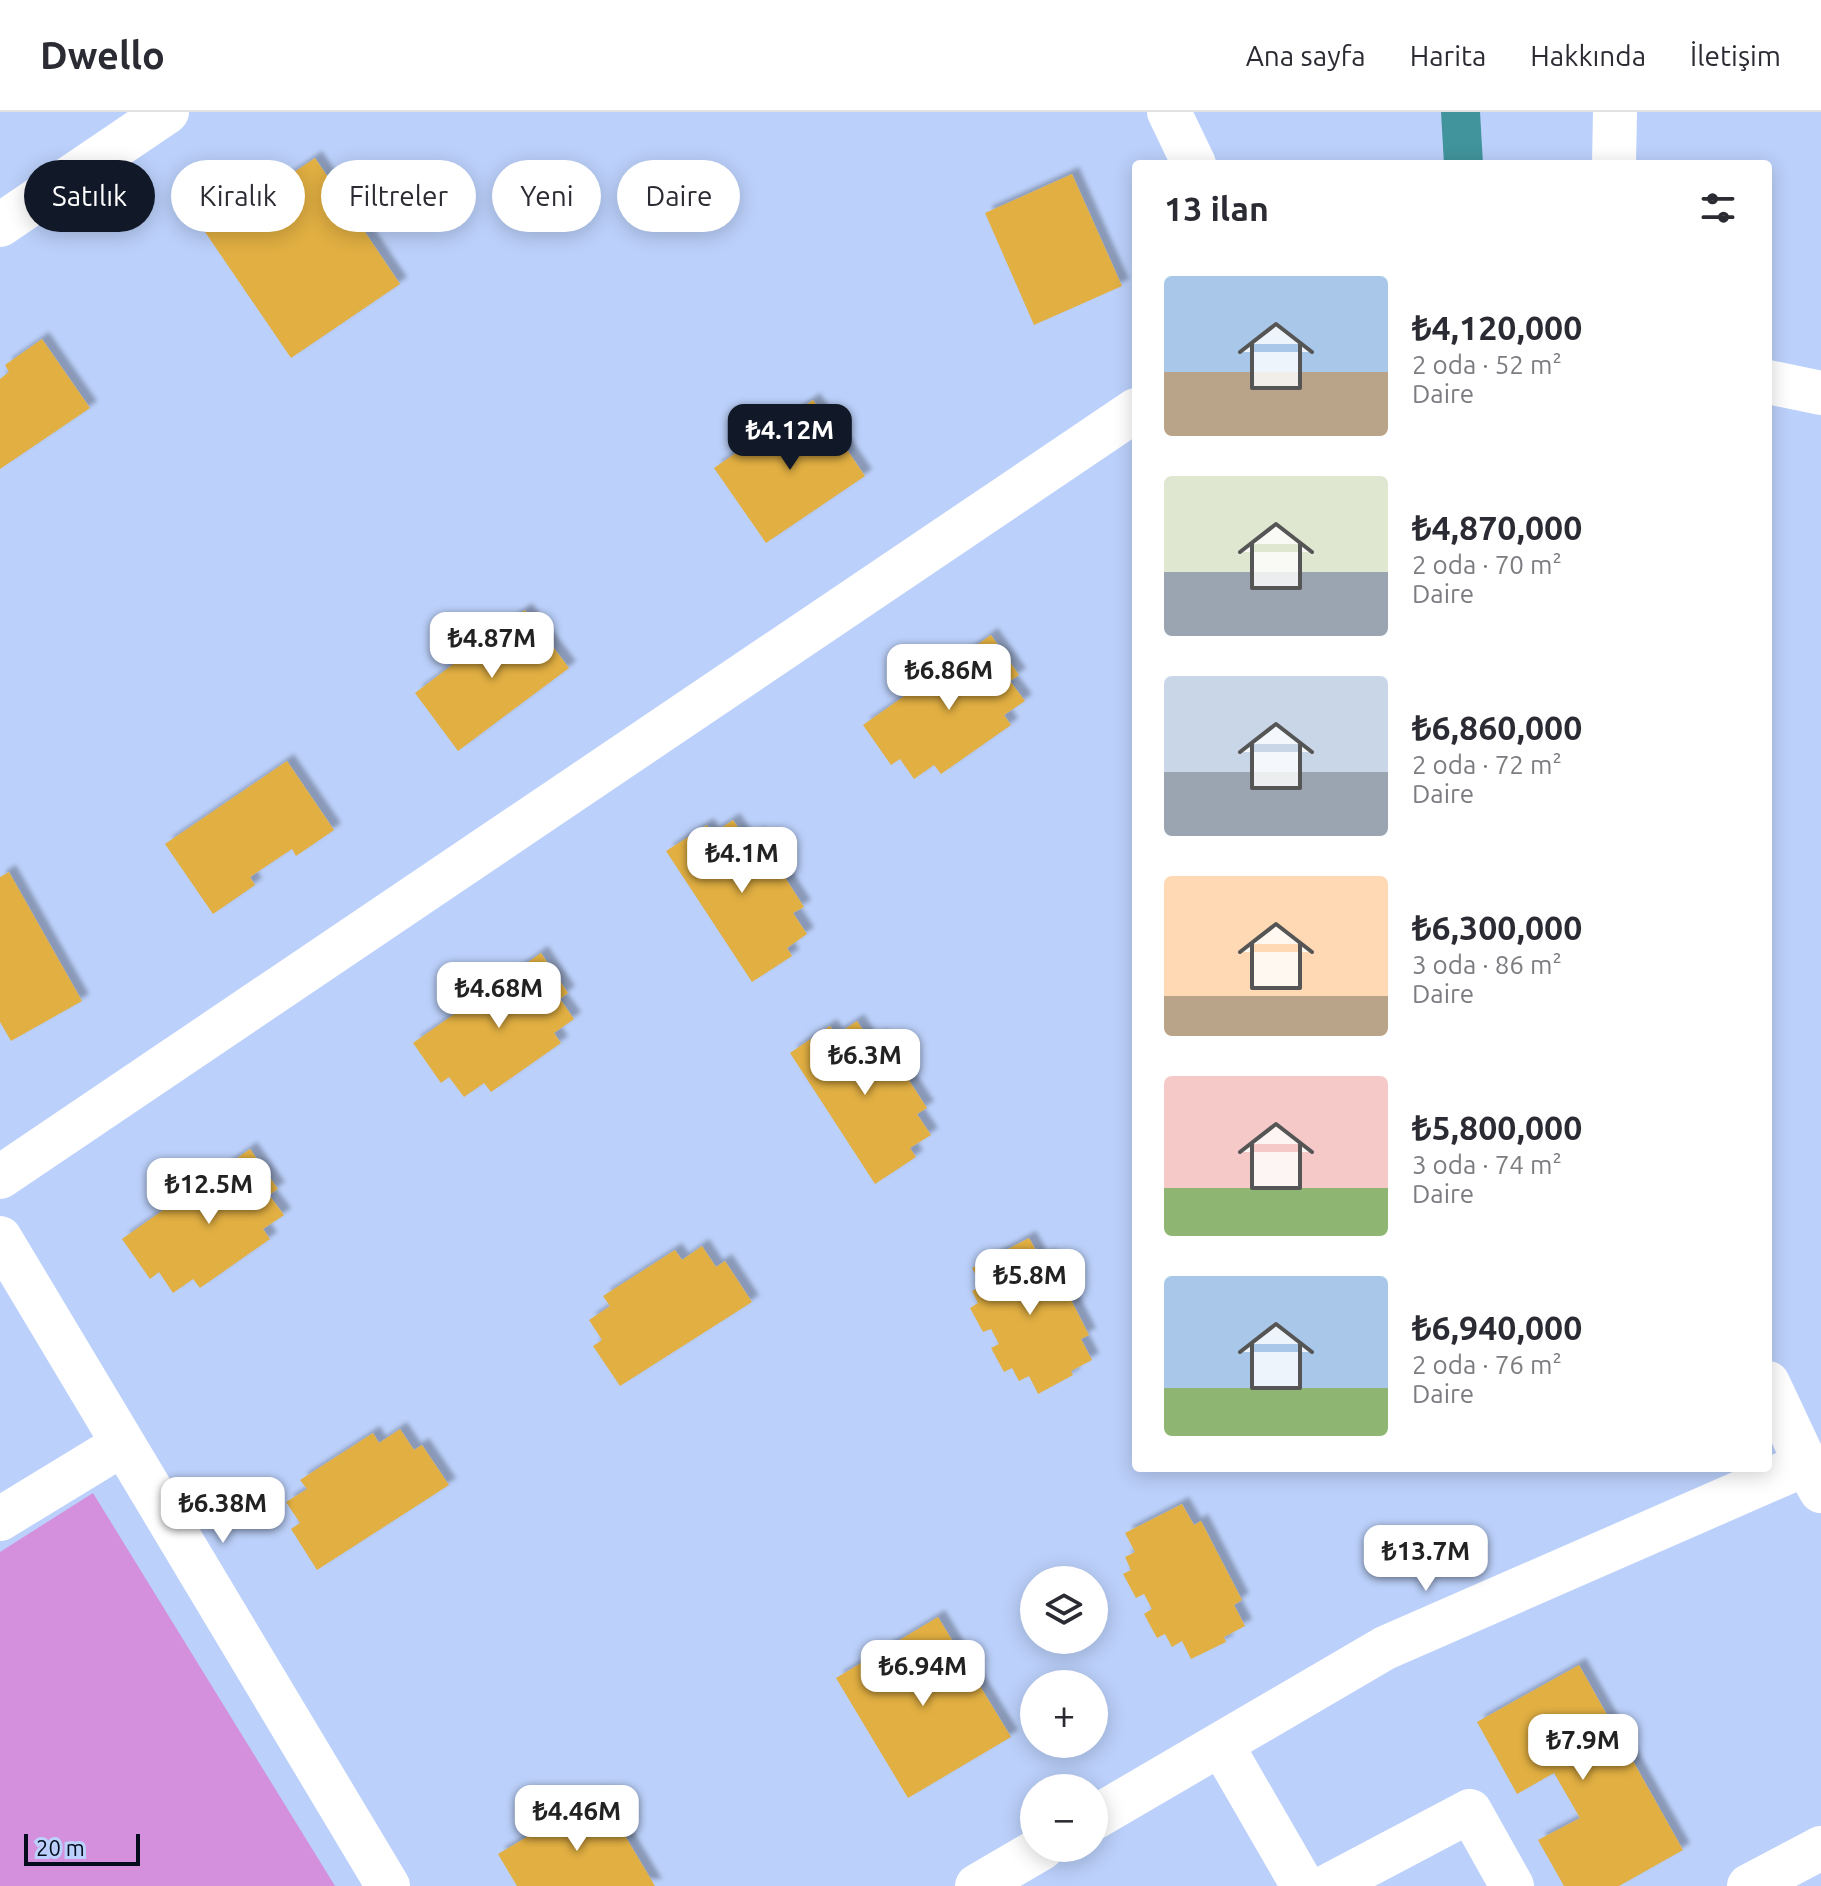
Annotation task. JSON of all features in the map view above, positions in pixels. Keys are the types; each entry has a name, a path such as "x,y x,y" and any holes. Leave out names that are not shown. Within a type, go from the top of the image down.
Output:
{"street":[{"path":"0,225 167,112"},
{"path":"1169,112 1192,160"},
{"path":"1614,160 1615,112"},
{"path":"1772,383 1821,393"},
{"path":"0,1177 1132,413"},
{"path":"0,1238 388,1886"},
{"path":"1108,1810 1385,1648 1814,1477 1772,1391"},
{"path":"0,1519 123,1444"},
{"path":"1221,1744 1303,1886"},
{"path":"1328,1886 1470,1811 1512,1886"},
{"path":"1749,1886 1821,1848"},
{"path":"977,1886 1020,1861"}],"shaded area":[{"path":"1441,112 1480,112 1483,160 1444,160"},
{"path":"93,1493 335,1886 0,1886 0,1552"}],"building":[{"path":"315,158 321,167 321,232 365,232 400,284 291,358 205,232 305,232 305,165"},
{"path":"1072,174 1122,286 1034,325 985,213"},
{"path":"42,339 90,408 0,469 0,379 9,372 5,365"},
{"path":"813,400 865,476 766,543 714,468"},
{"path":"525,610 569,668 458,751 415,693"},
{"path":"991,635 1019,675 1010,681 1025,701 1004,715 1011,725 941,774 934,765 914,779 900,759 891,765 863,725"},
{"path":"287,761 334,830 296,856 292,849 250,877 255,885 213,914 165,844"},
{"path":"733,820 747,841 757,834 804,907 793,913 807,934 787,948 792,956 752,982 666,851 707,825 712,834"},
{"path":"9,872 82,1001 11,1041 0,1022 0,877"},
{"path":"541,953 568,993 560,999 574,1019 554,1033 561,1043 491,1092 484,1083 464,1097 449,1077 441,1083 413,1043"},
{"path":"857,1021 871,1042 880,1036 927,1108 917,1114 931,1135 910,1148 916,1157 875,1184 790,1053 830,1026 836,1035"},
{"path":"250,1149 278,1189 269,1195 284,1215 263,1229 270,1239 200,1288 193,1279 173,1293 159,1272 150,1279 122,1239"},
{"path":"1029,1238 1041,1259 1048,1255 1089,1335 1081,1339 1092,1360 1071,1371 1073,1375 1038,1394 1029,1376 1019,1381 1012,1368 1004,1372 991,1348 999,1344 991,1329 983,1332 970,1308 978,1303 972,1291 982,1286 972,1268"},
{"path":"702,1246 716,1267 725,1261 752,1302 620,1386 593,1346 602,1340 589,1320 610,1306 603,1296 675,1250 682,1260"},
{"path":"400,1429 414,1450 422,1445 449,1485 317,1570 291,1529 300,1523 286,1502 307,1489 300,1480 373,1433 379,1443"},
{"path":"1182,1504 1194,1525 1201,1521 1242,1600 1234,1605 1245,1626 1224,1637 1226,1642 1191,1659 1182,1641 1172,1647 1165,1634 1157,1638 1144,1614 1152,1609 1144,1594 1136,1598 1123,1574 1131,1570 1125,1557 1135,1552 1125,1533"},
{"path":"938,1617 1011,1737 908,1798 836,1678"},
{"path":"1579,1665 1683,1850 1619,1886 1564,1886 1538,1840 1580,1818 1554,1773 1517,1794 1477,1722"},
{"path":"600,1794 655,1886 517,1886 498,1854"}]}
